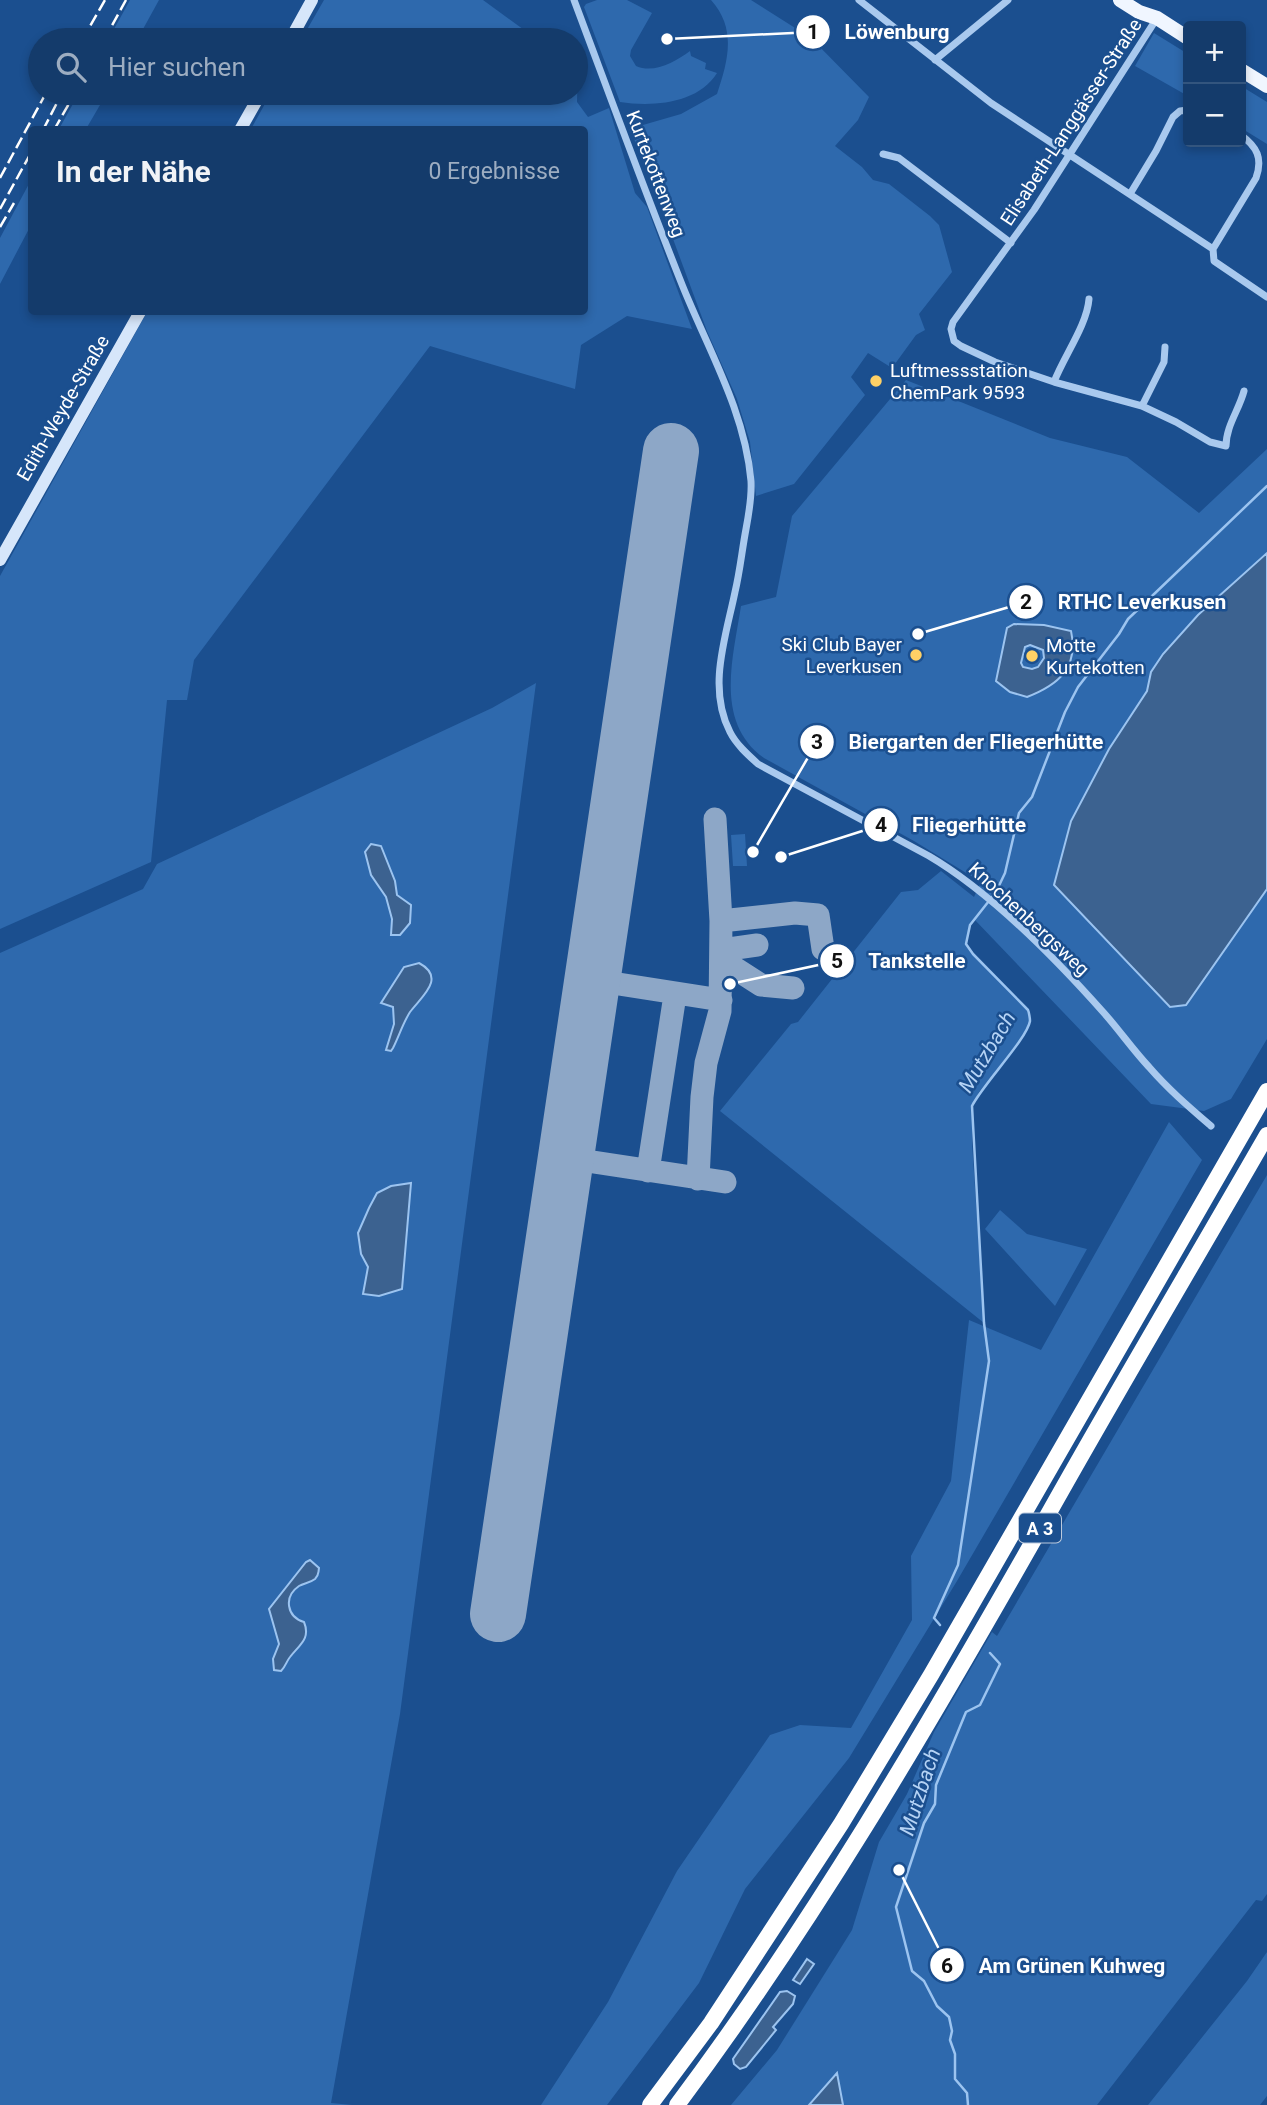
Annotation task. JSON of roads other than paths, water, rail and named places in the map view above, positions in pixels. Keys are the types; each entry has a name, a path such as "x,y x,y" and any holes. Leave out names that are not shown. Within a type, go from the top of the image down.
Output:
{"highway":[{"name":"A 3","path":"650,2105 711,2023 841,1824 931,1675 1267,1091"},
{"name":"A 3","path":"677,2105 738,2023 861,1837 1267,1135"}],"main road":[{"path":"1120,0 1139,12 1157,18 1183,35"},
{"path":"1141,0 1157,18"},
{"path":"1246,74 1267,86"}],"street":[{"path":"297,28 312,0"},
{"name":"Kurtekottenweg","path":"574,0 584,28"},
{"path":"859,0 991,103 1213,249"},
{"path":"867,6 875,0"},
{"path":"935,60 1008,0"},
{"name":"Elisabeth-Langgässer-Straße","path":"1157,18 1070,154 1011,243 953,322 951,329 954,341 995,362 1054,382 1142,406 1210,442 1226,446 1226,434 1241,405 1244,391"},
{"name":"Kurtekottenweg","path":"588,38 642,183 713,359"},
{"path":"242,126 254,105"},
{"path":"1130,194 1173,117 1183,111"},
{"path":"1246,139 1259,154 1259,167 1250,188 1213,249 1214,261 1267,297"},
{"name":"Elisabeth-Langgässer-Straße","path":"883,154 899,158 1011,243"},
{"path":"1054,382 1088,312 1088,299"},
{"name":"Edith-Weyde-Straße","path":"0,560 138,315"},
{"path":"1142,406 1164,362 1165,347"},
{"name":"Knochenbergsweg","path":"713,359 738,414 747,447 751,486 719,681 724,716 730,732 758,764 949,867 982,894 1078,985 1174,1095 1211,1126"}],"waterway":[{"name":"Mutzbach","path":"940,1625 934,1618 958,1565 989,1361 984,1323 972,1106 1021,1039 1030,1021 1028,1010 966,944 970,925 996,892 1005,873 1019,813 1032,797 1065,712 1078,687 1128,619 1267,486"},
{"name":"Mutzbach","path":"968,2105 967,2093 955,2079 955,2054 950,2040 952,2031 949,2017 937,2006 924,1981 912,1971 896,1907 924,1823 935,1804 936,1785 966,1712 980,1705 1000,1664 990,1653"}],"railway":[{"path":"89,28 105,0"},
{"path":"111,28 126,0"},
{"path":"28,126 40,105"},
{"path":"45,126 56,105"},
{"path":"56,126 68,105"},
{"path":"0,178 28,126"},
{"path":"0,209 28,158"},
{"path":"0,227 14,203"}],"place":[{"name":"Löwenburg","path":"667,39"},
{"name":"Luftmessstation ChemPark 9593","path":"876,381"},
{"name":"RTHC Leverkusen","path":"918,634"},
{"name":"Ski Club Bayer Leverkusen","path":"916,655"},
{"name":"Motte Kurtekotten","path":"1032,656"},
{"name":"Biergarten der Fliegerhütte","path":"753,852"},
{"name":"Fliegerhütte","path":"781,857"},
{"name":"Tankstelle","path":"730,984"},
{"name":"Am Grünen Kuhweg","path":"899,1870"}]}
